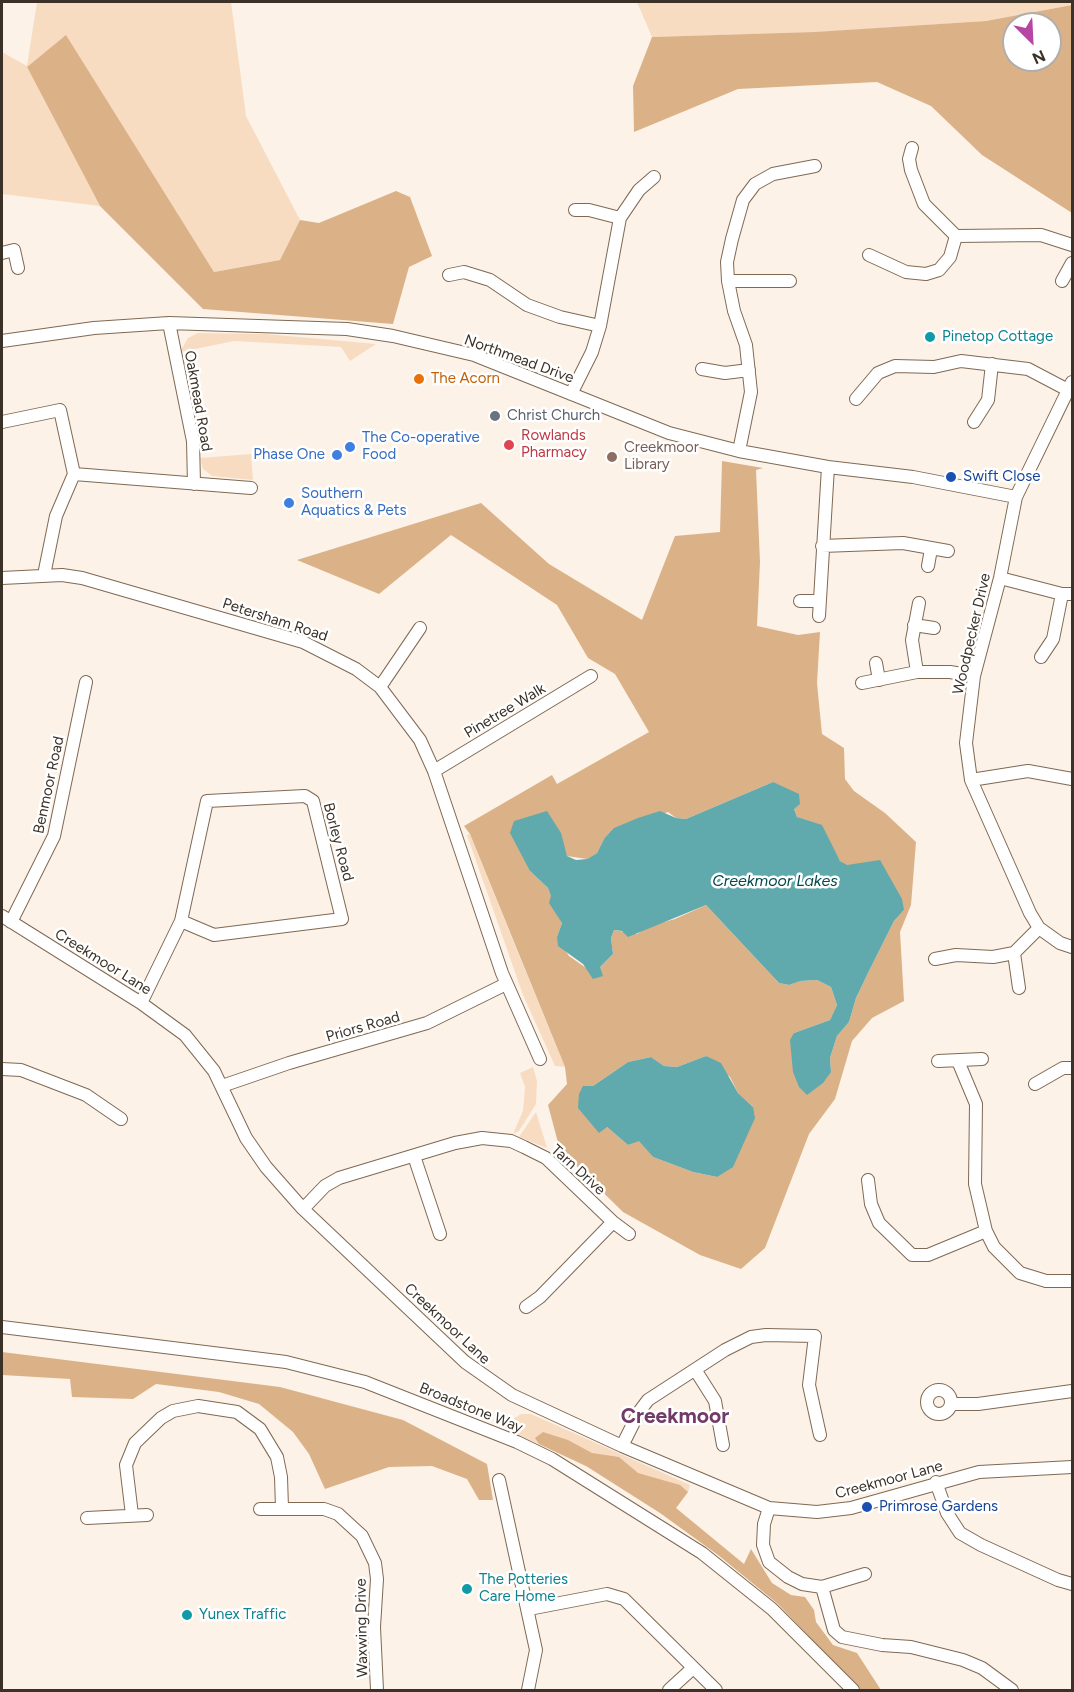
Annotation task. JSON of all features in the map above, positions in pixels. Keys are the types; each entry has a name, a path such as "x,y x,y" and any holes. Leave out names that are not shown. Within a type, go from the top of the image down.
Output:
{"street":[{"path":"912,148 909,159 911,170 924,204 956,236 1041,235 1072,245"},
{"path":"739,450 751,392 746,345 734,311 728,280 727,262 732,239 743,200 754,184 772,174 815,166"},
{"path":"571,394 592,352 600,326 620,218 639,190 654,177"},
{"path":"575,210 589,210 620,218"},
{"path":"869,255 906,272 926,274 939,270 950,257 956,236"},
{"path":"2,253 14,250 18,268"},
{"path":"1062,281 1072,263"},
{"path":"449,275 464,272 490,280 527,304 560,317 600,326"},
{"path":"728,280 790,281"},
{"name":"Northmead Drive","path":"2,341 85,329 169,323 346,329 393,336 474,355 669,433 739,450 828,467 913,477 1016,497"},
{"name":"Oakmead Road","path":"169,323 193,441 194,484"},
{"path":"856,399 878,373 895,366 934,367 961,362 992,364 1028,369 1070,386"},
{"path":"974,422 988,400 992,364"},
{"path":"702,369 725,373 748,370"},
{"name":"Woodpecker Drive","path":"1039,928 971,780 966,743 974,676 1000,578 1016,497 1070,386"},
{"path":"2,422 60,405 74,474 56,516 44,575"},
{"path":"819,616 828,467"},
{"path":"74,474 250,488"},
{"path":"822,546 903,543 948,551"},
{"path":"928,566 931,549"},
{"name":"Petersham Road","path":"2,578 44,575 82,578 303,642 356,669 380,687 420,740 434,771 506,984 540,1059"},
{"path":"1000,578 1067,594 1053,639 1041,657"},
{"path":"800,601 819,601"},
{"path":"917,672 912,640 918,603"},
{"path":"914,625 933,628"},
{"path":"380,687 420,628"},
{"path":"876,663 879,680"},
{"path":"862,683 917,672 950,672 974,676"},
{"name":"Pinetree Walk","path":"434,771 591,676"},
{"name":"Benmoor Road","path":"6,919 54,837 86,682"},
{"path":"971,780 1028,771 1072,779"},
{"name":"Borley Road","path":"141,1003 181,921 207,801 305,796 314,801 342,919 214,935 181,921"},
{"name":"Creekmoor Lane","path":"6,919 141,1003 185,1035 204,1056 253,1148 266,1167 303,1209 474,1371 512,1395 622,1446 769,1508 817,1512 851,1508 936,1482 979,1472 1072,1467"},
{"path":"935,959 956,956 993,957 1014,953 1039,928 1060,943 1072,947"},
{"path":"1014,953 1019,988"},
{"name":"Priors Road","path":"222,1086 289,1063 427,1023 506,984"},
{"path":"938,1061 982,1059"},
{"path":"958,1061 976,1104 975,1184 986,1231 994,1247 1020,1273 1046,1281 1072,1281"},
{"path":"1035,1084 1063,1068 1072,1068"},
{"path":"2,1069 21,1070 86,1095 121,1119"},
{"name":"Tarn Drive","path":"303,1209 325,1186 339,1178 455,1143 482,1138 511,1141 546,1158 628,1234"},
{"path":"414,1156 440,1234"},
{"path":"868,1180 871,1204 879,1223 912,1255 928,1256 986,1231"},
{"path":"526,1307 540,1297 613,1222"},
{"name":"Broadstone Way","path":"2,1327 286,1362 365,1382 517,1442 552,1459 702,1553 772,1609 853,1690"},
{"path":"622,1446 639,1412 648,1400 696,1371 725,1350 751,1337 817,1330 809,1385 820,1435"},
{"path":"696,1371 716,1401 723,1445"},
{"path":"952,1404 978,1404 1072,1391"},
{"path":"132,1515 126,1465 135,1443 161,1418 173,1411 198,1406 237,1412 260,1430 277,1457 281,1477 282,1508"},
{"path":"499,1480 529,1609 536,1650 528,1690"},
{"path":"936,1482 947,1513 960,1533 981,1545 1058,1580 1072,1584"},
{"path":"769,1508 764,1524 763,1545 769,1562 788,1577 802,1584 822,1587 865,1574"},
{"name":"Waxwing Drive","path":"260,1509 324,1509 338,1514 352,1525 367,1544 377,1579 374,1626 377,1690"},
{"path":"87,1518 147,1515"},
{"path":"822,1587 834,1630 842,1637 882,1645 911,1647 963,1659 982,1668 1012,1690"},
{"path":"529,1609 607,1594 624,1599 716,1690"},
{"path":"669,1690 693,1668"}],"shaded area":[{"path":"37,2 231,2 246,116 300,220 280,260 214,272 66,36 27,67 100,206 2,194 2,52 27,66"},
{"path":"637,2 1072,2 1072,5 1034,12 1002,12 1002,18 986,21 823,32 652,37"},
{"path":"1072,5 1072,213 982,155 931,106 877,82 738,89 634,132 633,86 652,37 815,32 1002,18 1002,72 1062,72 1062,12 1034,12"},
{"path":"66,35 214,272 280,260 300,220 319,223 396,191 410,197 432,256 409,267 393,324 203,309 100,206 27,67"},
{"path":"198,333 266,334 376,344 350,361 341,347 234,341 180,352 188,338"},
{"path":"251,454 253,480 212,476 203,469 200,458"},
{"path":"722,461 763,468 756,470 760,562 757,626 798,635 820,632 817,683 822,734 844,748 845,779 854,791 885,813 916,842 911,905 900,932 904,1001 872,1018 852,1041 835,1099 809,1134 765,1248 741,1269 700,1255 623,1212 560,1150 548,1105 567,1084 565,1067 470,834 464,826 552,775 557,784 649,732 615,674 588,658 557,605 451,535 379,594 297,560 481,503 549,564 642,620 675,536 720,532","holes":["773,782 794,809 797,817 813,824 840,861 904,910 894,921 868,973 856,998 849,1022 837,1036 830,1058 831,1072 794,1033 830,1020 837,1005 831,987 817,980 799,981 789,985 779,983 706,905 675,919 650,926 637,934 614,930 611,938 613,954 600,967 589,970 569,956 557,937 562,923 548,888 530,871 563,845 567,856 587,859 597,853 604,839 668,812 676,818 686,819","706,1056 730,1077 738,1093 753,1107 717,1177 693,1172 653,1157 639,1140 628,1145 607,1127 583,1087 593,1086 628,1062 651,1057 664,1066 677,1067"]},
{"path":"470,834 565,1067 555,1066 523,995 467,835"},
{"path":"533,1067 537,1081 536,1104 519,1131 513,1134 523,1111 525,1087 520,1073"},
{"path":"536,1112 547,1148 519,1137"},
{"path":"2,1352 280,1387 403,1420 487,1464 493,1500 479,1500 467,1479 432,1466 389,1467 325,1489 309,1454 293,1432 259,1404 219,1392 156,1384 133,1399 72,1397 70,1379 2,1375"},
{"path":"521,1414 531,1414 690,1485 688,1492 676,1508 508,1430 512,1420"},
{"path":"543,1432 568,1440 592,1453 619,1457 638,1473 680,1485 688,1492 676,1508 744,1564 751,1549 772,1583 791,1595 805,1597 814,1610 816,1622 833,1645 857,1653 881,1690 860,1690 778,1604 718,1555 660,1513 586,1466 539,1444 535,1438"}],"water":[{"name":"Creekmoor Lakes","path":"773,782 799,794 800,804 794,809 797,817 822,825 840,861 847,865 880,860 902,899 904,910 894,921 868,973 856,998 849,1022 837,1036 830,1058 831,1072 823,1083 807,1095 799,1087 793,1072 790,1040 794,1033 830,1020 837,1005 831,987 817,980 800,981 789,985 779,983 706,905 628,937 622,931 614,930 611,938 613,954 600,967 603,976 593,979 583,964 558,946 557,937 562,923 549,903 551,896 548,888 530,871 510,833 514,821 547,811 561,833 567,856 576,860 587,859 597,853 604,839 614,828 638,818 660,811 676,818 686,819"},
{"path":"706,1056 721,1063 738,1093 753,1107 755,1118 733,1167 717,1177 693,1172 653,1157 639,1141 628,1145 607,1127 599,1133 578,1108 579,1094 583,1086 593,1086 628,1062 651,1057 664,1066 677,1067"}],"place":[{"name":"Pinetop Cottage","path":"930,337"},
{"name":"The Acorn","path":"419,379"},
{"name":"Christ Church","path":"495,416"},
{"name":"Rowlands Pharmacy","path":"509,445"},
{"name":"The Co-operative Food","path":"350,447"},
{"name":"Phase One","path":"337,455"},
{"name":"Creekmoor Library","path":"612,457"},
{"name":"Swift Close","path":"951,477"},
{"name":"Southern Aquatics & Pets","path":"289,503"},
{"name":"Primrose Gardens","path":"867,1507"},
{"name":"The Potteries Care Home","path":"467,1589"},
{"name":"Yunex Traffic","path":"187,1615"}],"district":[{"name":"Creekmoor","path":"675,1417"}]}
